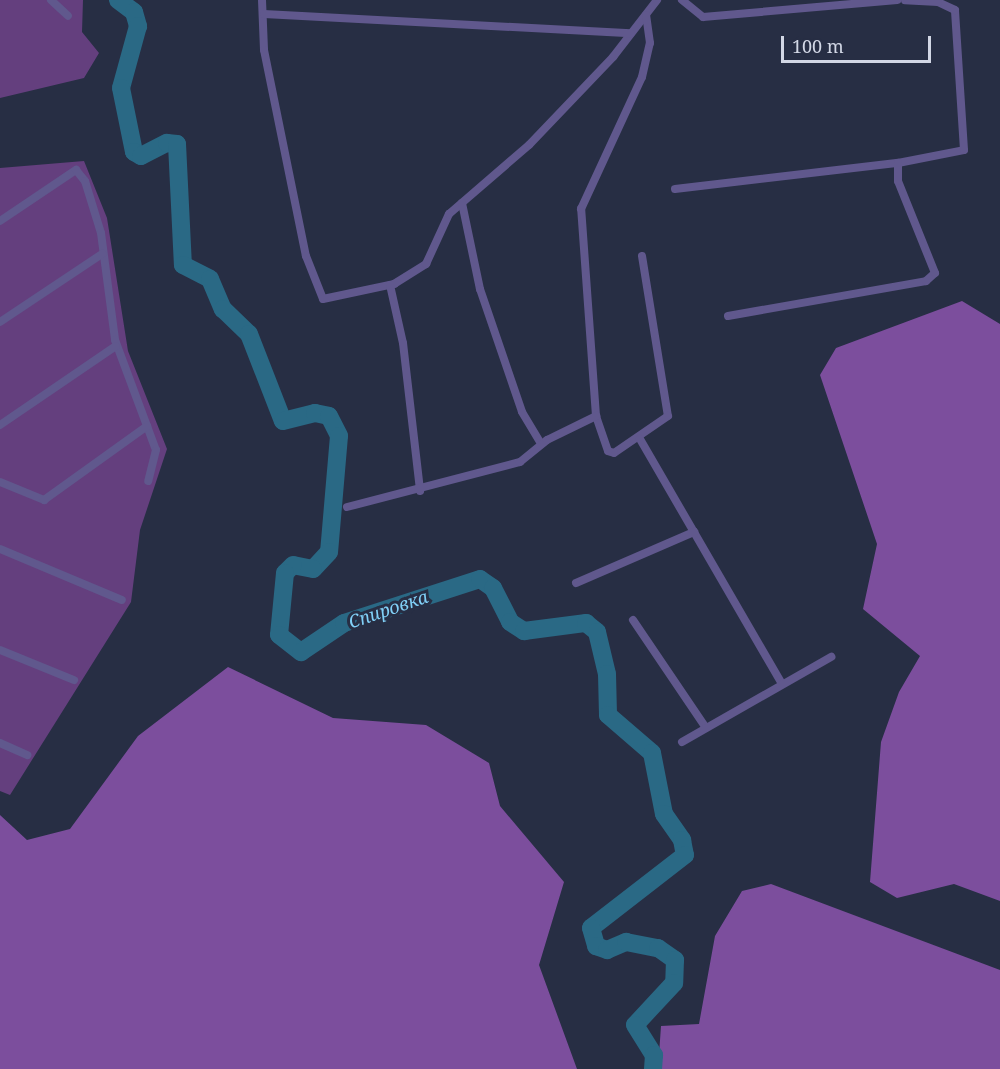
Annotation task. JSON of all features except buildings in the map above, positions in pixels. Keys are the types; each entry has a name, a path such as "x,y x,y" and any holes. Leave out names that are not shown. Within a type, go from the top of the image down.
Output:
{"street":[{"path":"51,0 68,16"},
{"path":"262,0 264,14 260,30 316,285 323,299 390,285 426,264 449,214 530,146 631,33 657,0"},
{"path":"682,0 703,17 897,0"},
{"path":"675,189 898,163 964,150 955,10 938,2 904,0"},
{"path":"264,14 631,33"},
{"path":"642,256 668,416 640,439 614,453 608,451 596,416 581,209 642,77 650,43 646,15"},
{"path":"728,316 926,281 935,273 898,181 898,163"},
{"path":"0,221 76,170 92,196 116,346 147,426 156,457 148,481"},
{"path":"462,203 480,289 522,412 541,444"},
{"path":"0,322 102,254"},
{"path":"390,285 403,343 420,491"},
{"path":"0,425 116,346"},
{"path":"347,507 420,491 520,462 541,444 596,416"},
{"path":"0,482 44,500 147,426"},
{"path":"640,439 782,684"},
{"path":"576,583 694,532"},
{"path":"0,549 122,600"},
{"path":"633,620 706,728"},
{"path":"0,650 74,680"},
{"path":"682,742 831,657"},
{"path":"0,743 27,755"}],"shaded area":[{"path":"0,0 83,0 82,32 99,53 84,78 0,98"},
{"path":"84,161 107,218 128,351 167,449 140,530 131,602 10,795 0,791 0,168"},
{"path":"962,301 1000,324 1000,901 954,884 897,898 870,882 881,742 899,692 920,656 863,609 877,544 820,375 836,348"},
{"path":"228,667 333,718 426,725 489,763 500,806 564,882 539,965 577,1069 0,1069 0,815 27,840 70,829 138,736"},
{"path":"771,884 1000,970 1000,1069 658,1069 661,1026 699,1024 715,936 742,891"}],"waterway":[{"name":"Спировка","path":"118,0 134,12 138,26 121,88 134,152 141,156 167,143 177,144 183,265 210,279 223,309 249,334 283,421 315,413 329,416 339,436 329,552 313,569 293,565 285,573 279,635 301,652 344,623 480,579 493,588 510,622 524,631 586,623 597,632 607,674 608,715 652,753 664,814 682,840 685,855 591,928 596,946 607,950 626,942 658,948 675,960 674,983 635,1025 654,1055 653,1069"}]}
